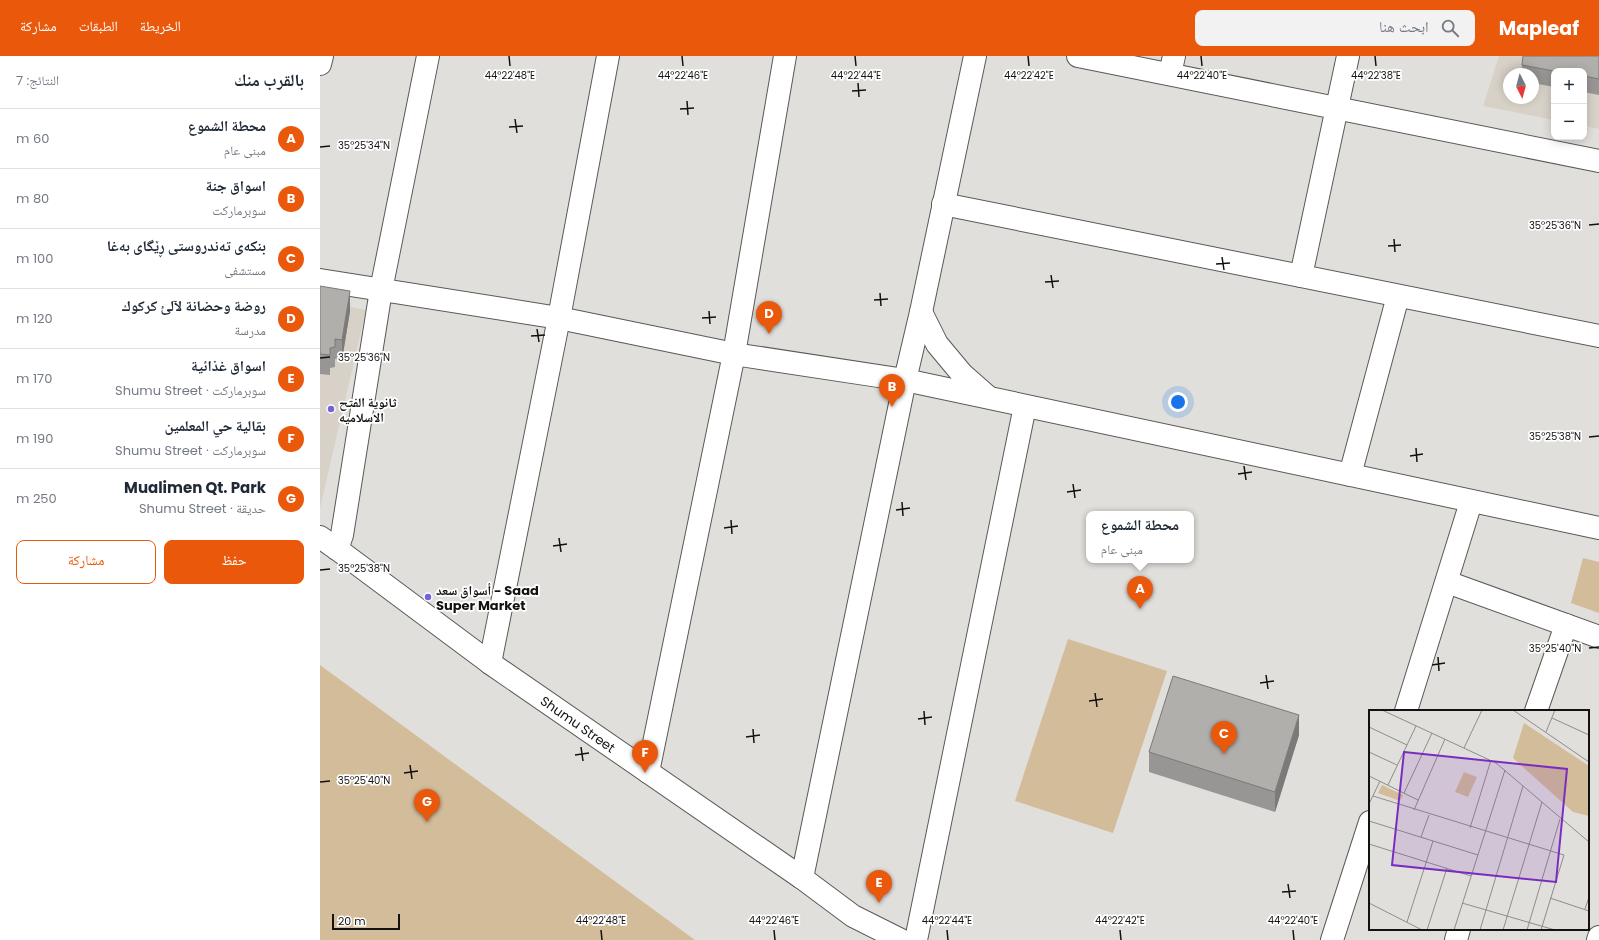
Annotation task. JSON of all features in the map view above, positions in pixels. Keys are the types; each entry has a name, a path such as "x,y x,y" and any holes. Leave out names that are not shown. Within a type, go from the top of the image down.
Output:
{"street":[{"path":"320,64 322,56"},
{"path":"329,543 342,535 381,290 428,56"},
{"path":"490,663 559,318 608,56"},
{"path":"648,772 734,354 785,56"},
{"path":"802,878 905,380 921,312 975,56"},
{"path":"1078,56 1172,65 1337,108 1599,161"},
{"path":"1302,276 1348,56"},
{"path":"943,204 1599,336"},
{"path":"320,280 559,318 734,354 905,380 1471,502 1599,528"},
{"path":"1350,475 1398,296"},
{"path":"921,312 937,344 962,374 988,398"},
{"path":"916,940 1026,406"},
{"path":"1406,710 1471,502"},
{"name":"Shumu Street","path":"329,543 490,663 802,878 853,916 901,940"},
{"path":"1447,582 1599,637"},
{"path":"1536,710 1566,625"},
{"path":"1332,940 1369,825"},
{"path":"1456,940 1460,930"}],"shaded area":[{"path":"1499,56 1599,56 1599,129 1587,127 1587,68 1551,68 1551,119 1483,106"},
{"name":"ثانوية الفتح الاسلاميه","path":"320,301 366,310 320,508"},
{"path":"1583,558 1599,562 1599,613 1571,603"},
{"path":"1068,639 1167,671 1113,833 1015,801"},
{"path":"320,665 695,940 320,940"}],"building":[{"path":"1523,56 1599,56 1599,79 1587,77 1587,68 1551,68 1551,70 1522,65"},
{"path":"320,286 350,291 342,340 335,339 335,347 330,348 330,355 320,354"},
{"path":"1173,676 1299,715 1275,792 1149,752"}],"place":[{"name":"روضة وحضانة لآلئ كركوك","path":"769,334"},
{"name":"اسواق جنة","path":"892,407"},
{"name":"ثانوية الفتح الاسلاميه","path":"331,409"},
{"name":"أسواق سعد - Saad Super Market","path":"428,597"},
{"name":"محطة الشموع","path":"1140,609"},
{"name":"بنکەی تەندروستی ڕێگای بەغا","path":"1224,754"},
{"name":"بقالية حي المعلمين","path":"645,773"},
{"name":"Mualimen Qt. Park","path":"427,822"},
{"name":"اسواق غذائية","path":"879,903"}]}
